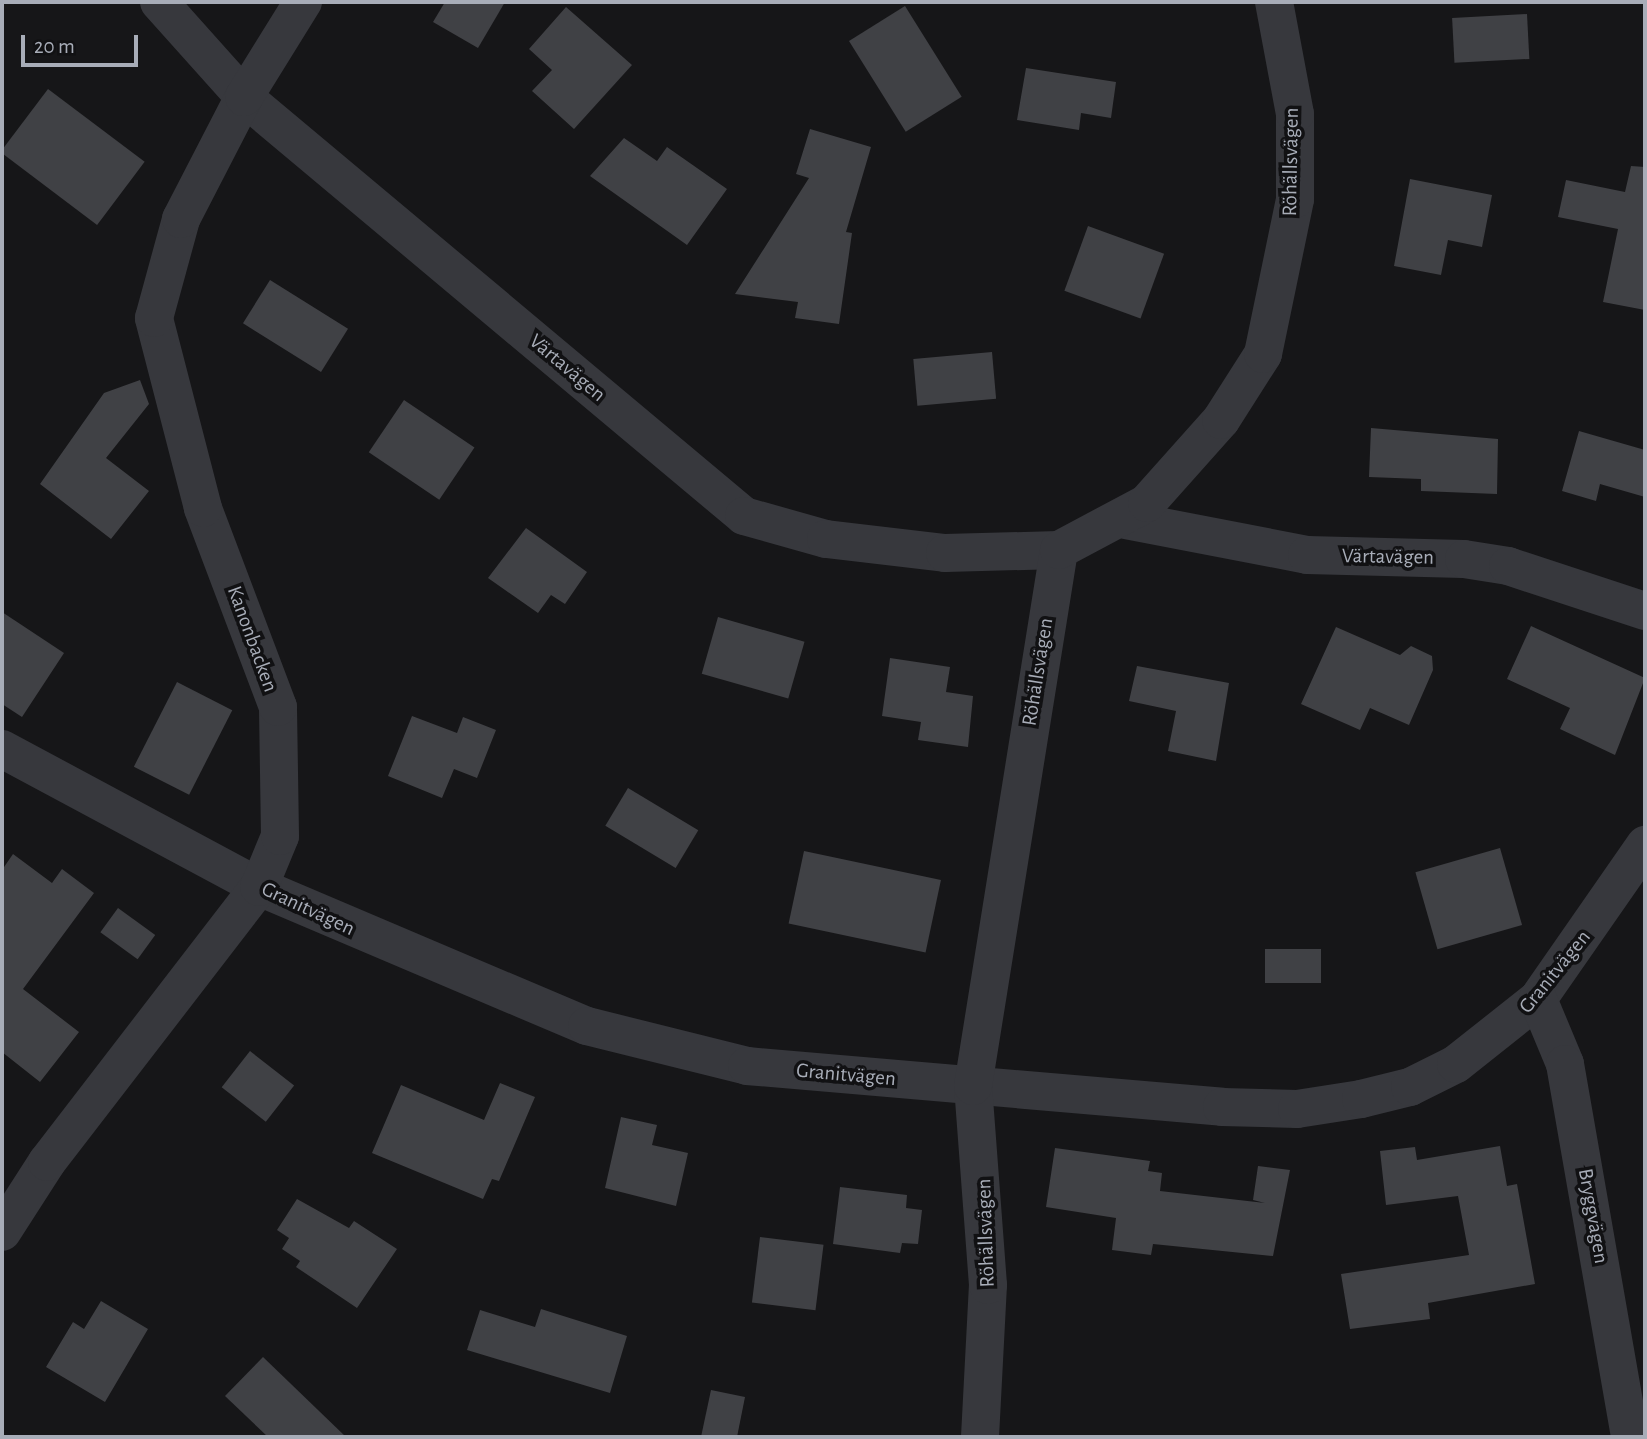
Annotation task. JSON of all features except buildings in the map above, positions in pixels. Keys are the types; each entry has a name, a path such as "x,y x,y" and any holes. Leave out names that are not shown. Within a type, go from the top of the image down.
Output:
{"street":[{"name":"Värtavägen","path":"159,2 244,97 744,516 827,540 946,553 1059,550"},
{"name":"Kanonbacken","path":"2,1232 47,1162 259,887 280,835 278,707 203,508 154,318 181,219 244,97 303,2"},
{"name":"Röhällsvägen","path":"980,1437 987,1253 973,1086 1059,550 1126,520 1213,429 1263,354 1295,199 1295,114 1273,2"},
{"name":"Värtavägen","path":"1126,520 1307,555 1508,566 1645,611"},
{"name":"Granitvägen","path":"2,749 259,887 587,1026 747,1066 1222,1107 1297,1108 1361,1099 1410,1087 1456,1064 1538,999 1645,845"},
{"name":"Bryggvägen","path":"1538,999 1565,1064 1630,1437"}]}
